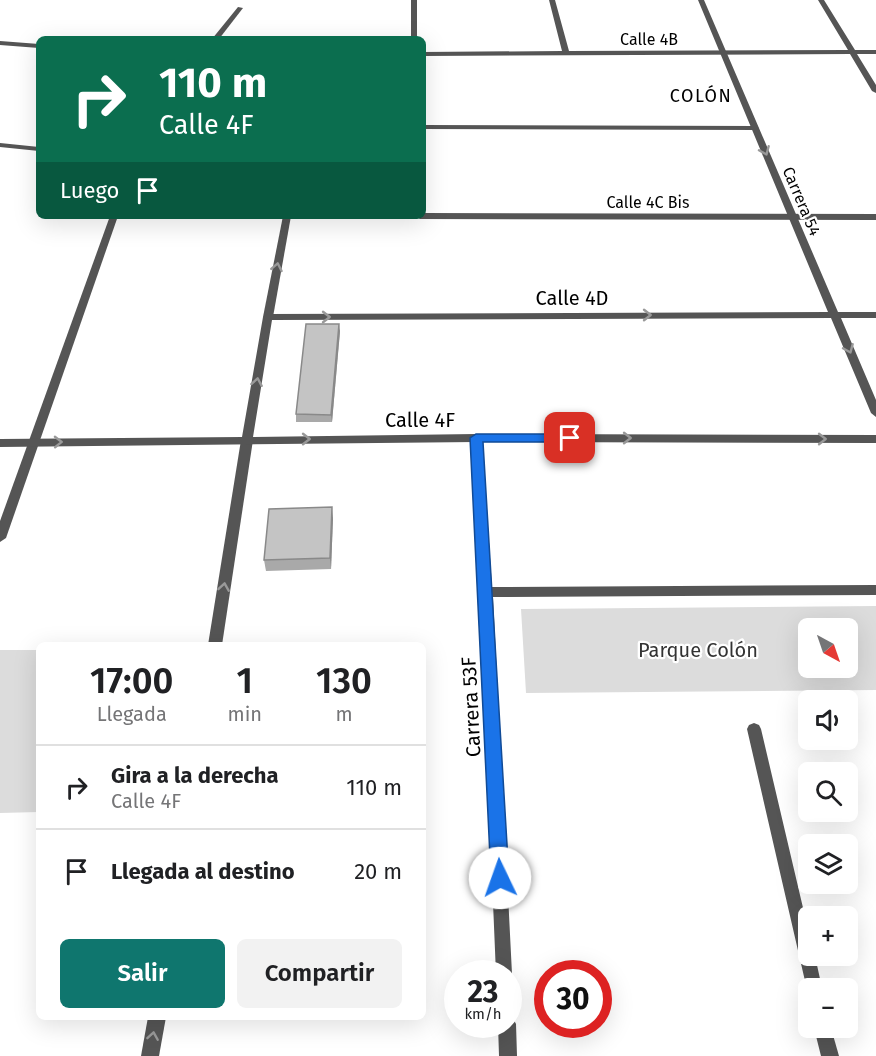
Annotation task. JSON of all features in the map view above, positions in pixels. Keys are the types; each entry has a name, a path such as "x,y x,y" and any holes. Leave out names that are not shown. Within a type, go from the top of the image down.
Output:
{"street":[{"path":"414,0 414,36"},
{"path":"552,0 566,53"},
{"name":"Carrera 54","path":"701,0 876,413"},
{"path":"821,0 876,91"},
{"path":"217,36 240,8"},
{"path":"0,43 36,46"},
{"name":"Calle 4B","path":"426,54 876,52"},
{"path":"426,126 755,128"},
{"path":"1,147 36,149"},
{"name":"Calle 4C Bis","path":"426,216 876,217"},
{"path":"0,538 113,219"},
{"path":"215,642 247,440 286,219"},
{"name":"Calle 4D","path":"268,317 876,315"},
{"name":"Calle 4F","path":"0,444 476,438 876,439"},
{"name":"Carrera 53F","path":"476,438 486,592 503,960"},
{"path":"486,592 876,590"},
{"path":"753,729 812,978"},
{"path":"150,1056 156,1020"},
{"path":"507,1038 508,1056"},
{"path":"826,1038 830,1056"}],"green space":[{"name":"Parque Colón","path":"876,606 876,690 526,693 521,609"},
{"path":"0,650 36,650 36,812 0,813"}],"building":[{"path":"306,324 339,324 331,415 296,414"},
{"path":"332,507 330,558 264,560 269,509"}],"district":[{"name":"COLÓN","path":"701,96"}],"route":[{"path":"500,878 476,438 570,438"}]}
